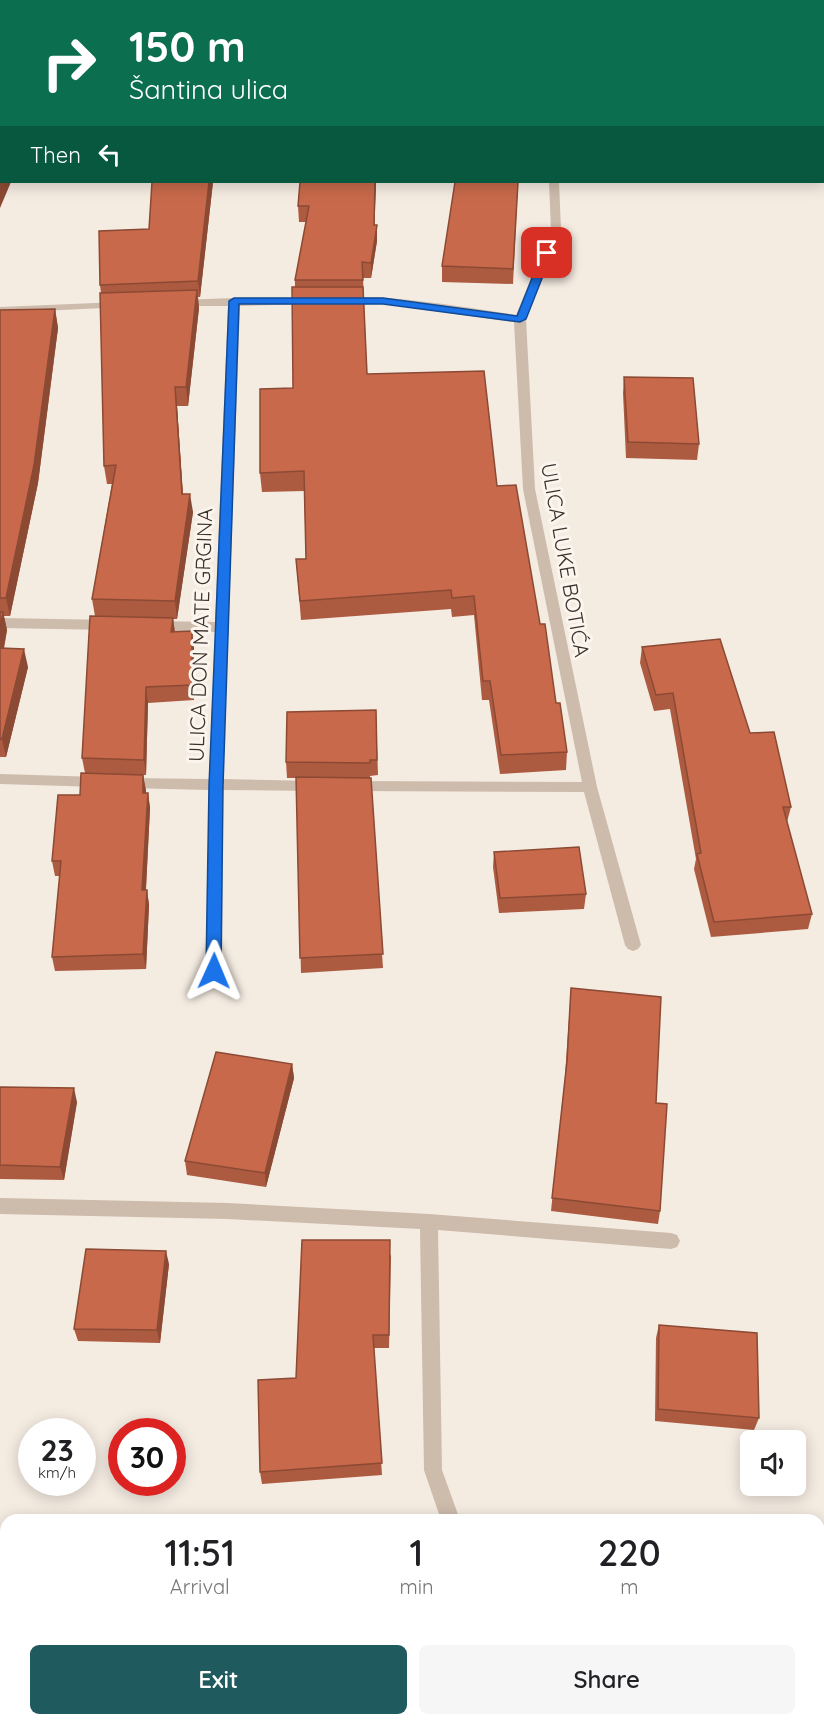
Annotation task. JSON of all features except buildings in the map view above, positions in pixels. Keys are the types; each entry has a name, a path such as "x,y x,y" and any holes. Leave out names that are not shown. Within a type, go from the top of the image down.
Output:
{"street":[{"name":"ULICA LUKE BOTIĆA","path":"554,183 556,231 520,319 529,489 591,787 633,945"},
{"name":"ULICA DON MATE GRGINA","path":"214,971 216,786 234,301"},
{"path":"164,303 383,301 520,319"},
{"path":"0,310 129,305"},
{"path":"0,623 221,627"},
{"path":"0,779 216,786 591,787"},
{"path":"0,1206 228,1211 429,1222 671,1241"},
{"path":"429,1222 433,1470 449,1514"}],"route":[{"path":"214,971 216,786 234,301 383,301 520,319 547,253"}]}
